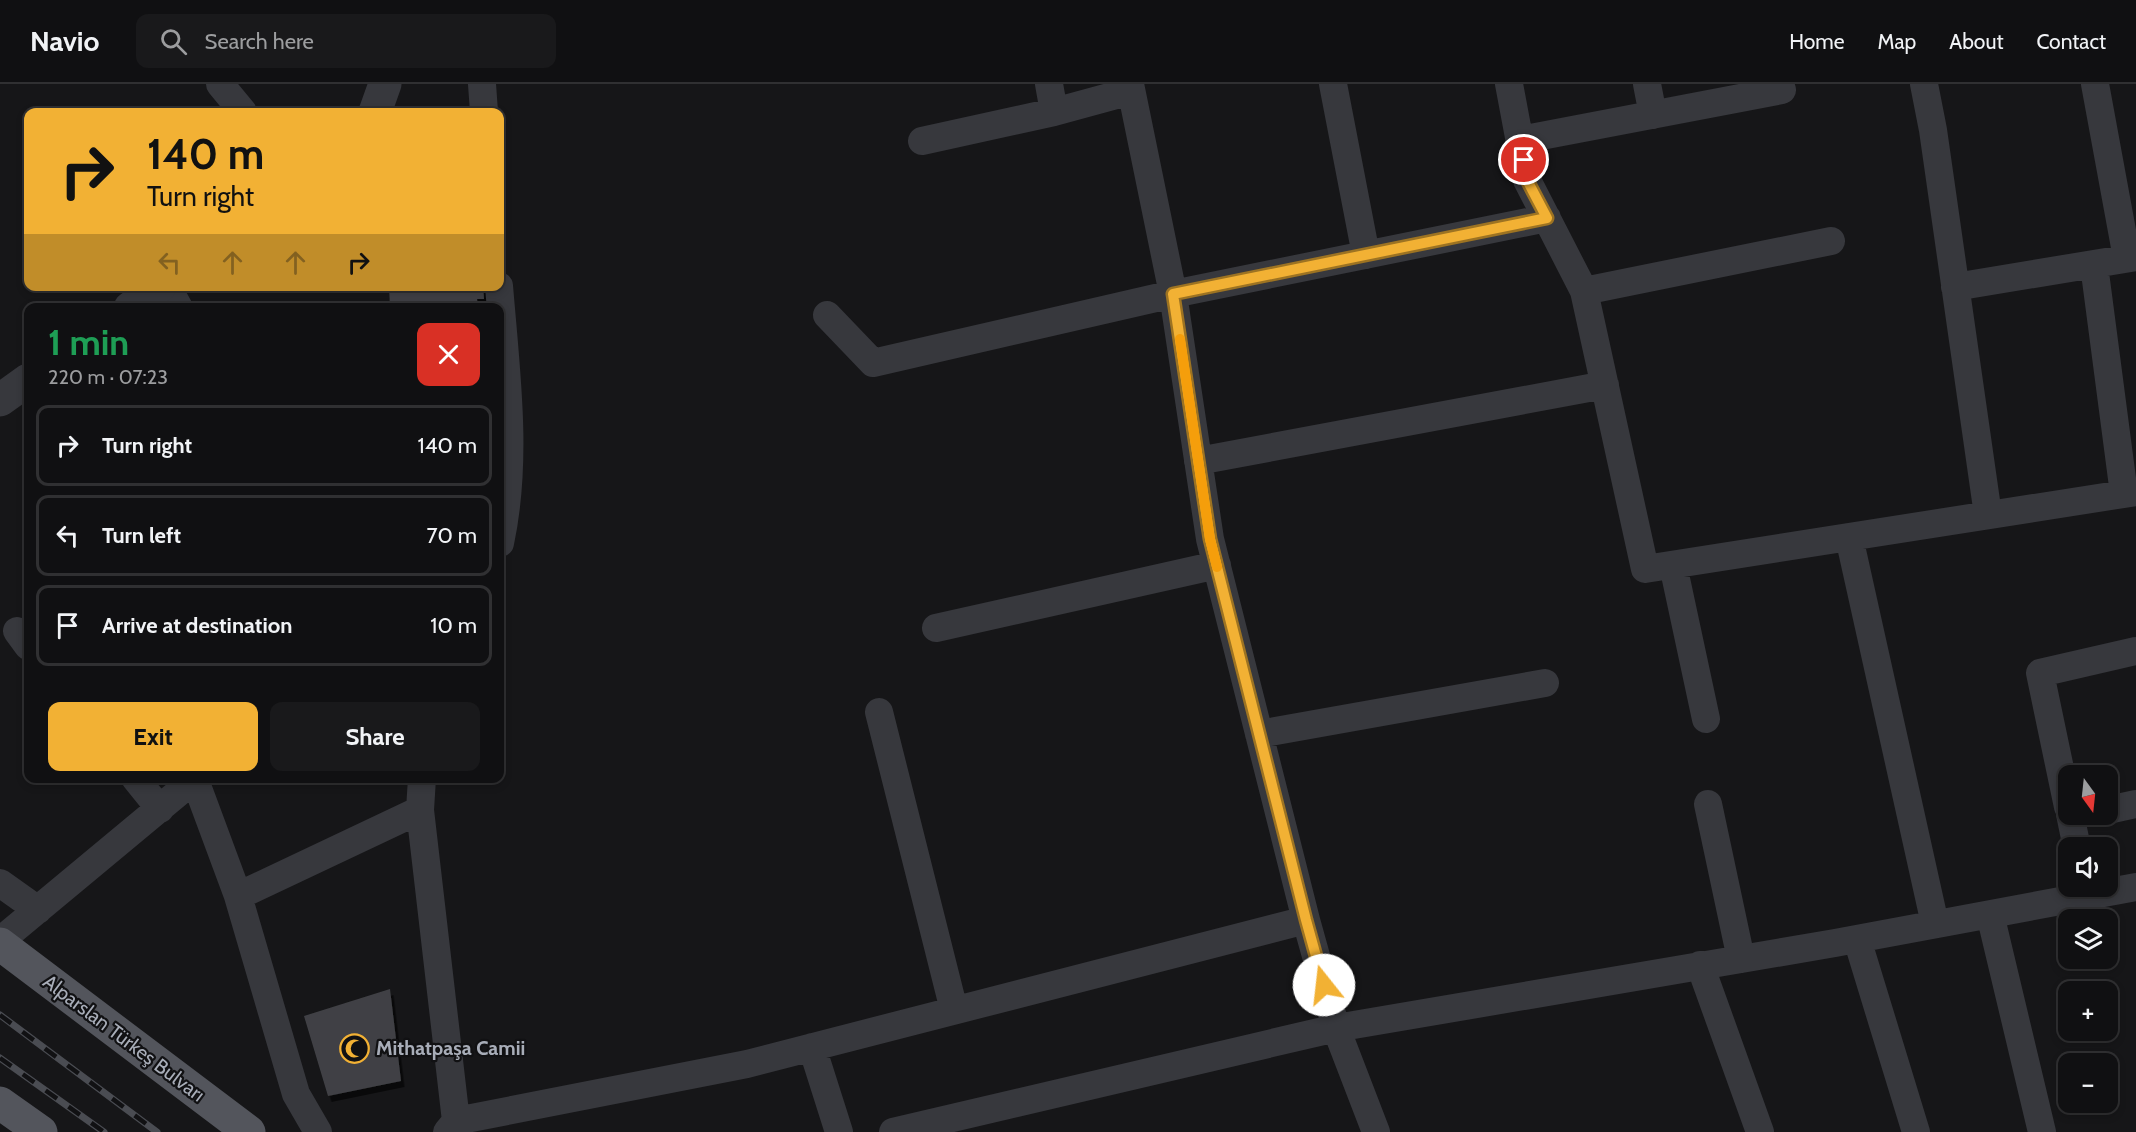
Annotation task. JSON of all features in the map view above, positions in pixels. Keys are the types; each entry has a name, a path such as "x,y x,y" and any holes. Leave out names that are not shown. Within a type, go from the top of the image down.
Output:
{"main road":[{"name":"Alparslan Türkeş Bulvarı","path":"0,943 249,1132"},
{"path":"0,1103 41,1132"}],"street":[{"path":"220,84 240,108"},
{"path":"376,108 385,84"},
{"path":"482,84 484,108"},
{"path":"1049,84 1054,112"},
{"path":"1333,84 1366,255"},
{"path":"1509,84 1527,180 1584,291 1645,569 2130,493 2094,265"},
{"path":"1647,84 1653,115"},
{"path":"1520,140 1782,90 1780,84"},
{"path":"1924,84 1988,515"},
{"path":"1955,287 2132,258 2095,84"},
{"path":"922,141 1054,112 1130,87 1173,294 1210,539 1306,920 1336,1028 1376,1132"},
{"path":"827,315 873,363 1173,294 1547,218"},
{"path":"1584,291 1831,241"},
{"path":"137,303 153,291"},
{"path":"504,361 510,451 504,523"},
{"path":"0,400 24,383"},
{"path":"1198,461 1605,385"},
{"path":"1849,537 1935,924"},
{"path":"936,628 1217,565"},
{"path":"1673,565 1706,719"},
{"path":"2063,765 2040,673 2136,651"},
{"path":"1259,734 1545,683"},
{"path":"879,712 954,1010"},
{"path":"139,783 159,809"},
{"path":"0,943 190,783"},
{"path":"196,783 238,896 296,1094 318,1132"},
{"path":"422,783 420,810 451,1126 747,1064 1306,920"},
{"path":"1708,804 1741,959"},
{"path":"2118,808 2136,804"},
{"path":"238,896 420,810"},
{"path":"0,883 38,910"},
{"path":"2118,888 2136,887"},
{"path":"893,1132 1336,1028 1857,939 1990,914 2061,897"},
{"path":"1990,914 2042,1132"},
{"path":"1857,939 1916,1132"},
{"path":"1700,965 1760,1132"},
{"path":"812,1047 839,1132"}],"building":[{"path":"389,291 483,291 484,299 477,299 477,303 390,303"},
{"name":"Mithatpaşa Camii","path":"390,989 401,1081 328,1096 304,1016"}],"railway":[{"path":"0,1015 157,1132"},
{"path":"0,1058 104,1132"}],"slow traffic":[{"path":"1180,339 1210,539 1217,567"}],"place":[{"name":"Mithatpaşa Camii","path":"355,1048"}],"route":[{"path":"1324,985 1210,539 1173,294 1547,218 1527,180 1524,160"}]}
